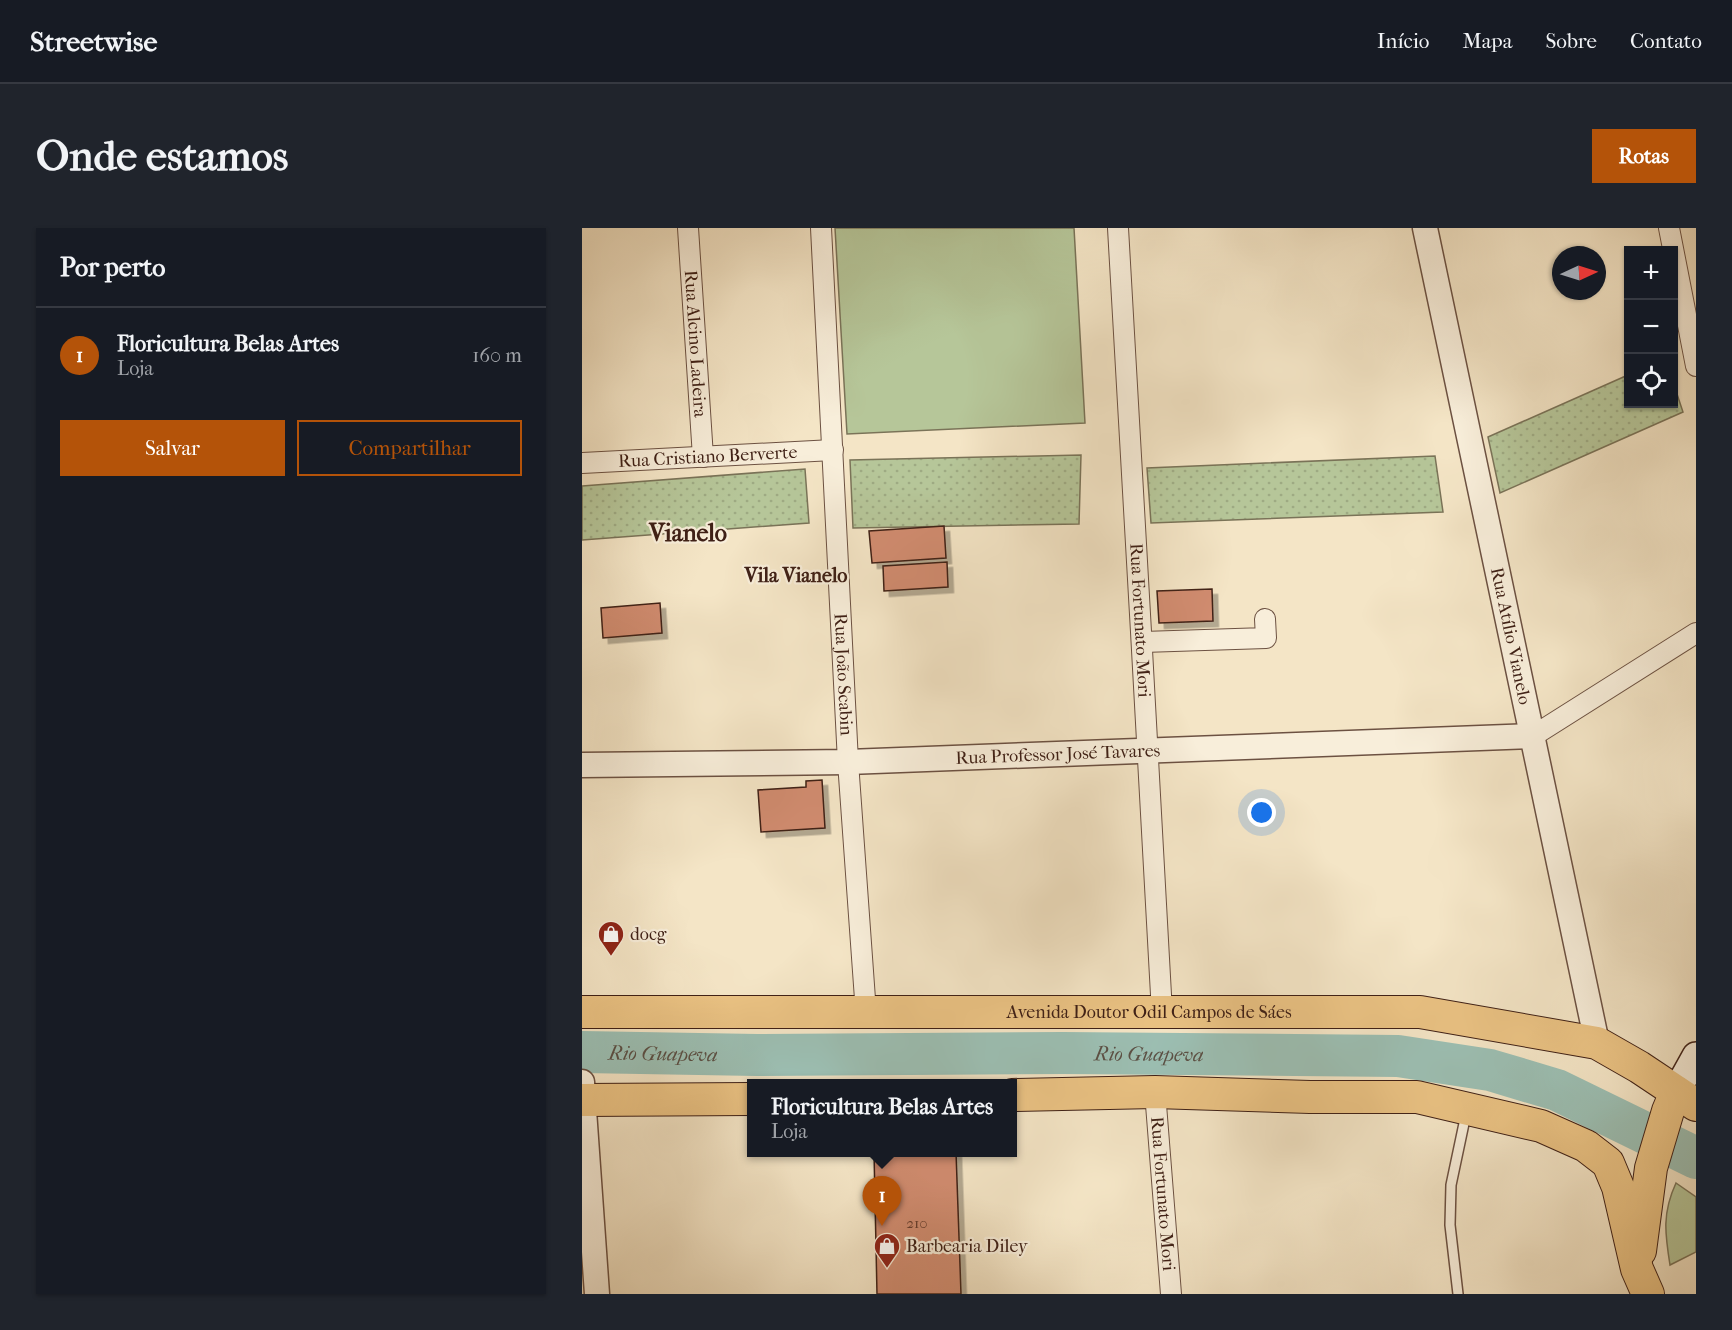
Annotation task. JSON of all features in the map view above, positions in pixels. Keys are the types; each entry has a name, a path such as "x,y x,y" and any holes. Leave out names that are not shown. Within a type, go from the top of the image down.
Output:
{"main road":[{"name":"Avenida Doutor Odil Campos de Sáes","path":"582,1012 1420,1012 1597,1043 1639,1067 1680,1103"},
{"path":"1643,1282 1651,1168 1680,1103 1696,1056"},
{"path":"1017,1095 1155,1092 1310,1097 1418,1097 1541,1126 1586,1146 1608,1163 1618,1187 1643,1282"},
{"path":"582,1094 747,1099"}],"street":[{"name":"Rua Alcino Ladeira","path":"688,228 703,457"},
{"name":"Rua João Scabin","path":"821,228 848,762 866,1013"},
{"name":"Rua Fortunato Mori","path":"1118,228 1162,1013"},
{"name":"Rua Atílio Vianelo","path":"1425,228 1597,1043"},
{"path":"1669,228 1696,366"},
{"name":"Rua Cristiano Berverte","path":"582,463 833,450"},
{"path":"1143,642 1266,638 1265,619"},
{"path":"1533,736 1696,633"},
{"name":"Rua Professor José Tavares","path":"582,765 848,762 1533,736"},
{"name":"Rua Fortunato Mori","path":"1155,1092 1172,1294"},
{"path":"582,1094 597,1294"}],"lane":[{"path":"1458,1294 1450,1225 1451,1185 1467,1109"}],"green space":[{"path":"835,228 1074,228 1085,423 847,434"},
{"path":"1624,377 1624,408 1678,408 1678,397 1683,412 1500,493 1488,437"},
{"path":"1081,455 1079,524 853,528 850,460"},
{"path":"1435,456 1443,512 1151,523 1147,468"},
{"path":"805,469 809,523 582,540 582,486"},
{"path":"1676,1183 1696,1197 1696,1252 1670,1265 1666,1224 1668,1204"}],"building":[{"path":"944,526 946,558 872,563 869,531"},
{"path":"947,562 948,587 884,591 883,566"},
{"path":"1212,589 1213,621 1159,623 1157,591"},
{"path":"660,603 662,633 603,638 601,608"},
{"path":"822,780 825,828 761,832 758,790 806,787 806,781"},
{"path":"874,1157 956,1157 961,1294 877,1294"}],"waterway":[{"name":"Rio Guapeva","path":"582,1052 757,1055 1063,1053 1398,1056 1490,1070 1557,1090 1696,1158"}],"place":[{"name":"docg","path":"611,957"},
{"name":"Floricultura Belas Artes","path":"882,1226"},
{"name":"Barbearia Diley","path":"887,1269"}],"district":[{"name":"Vianelo","path":"688,533"},
{"name":"Vila Vianelo","path":"796,575"}]}
